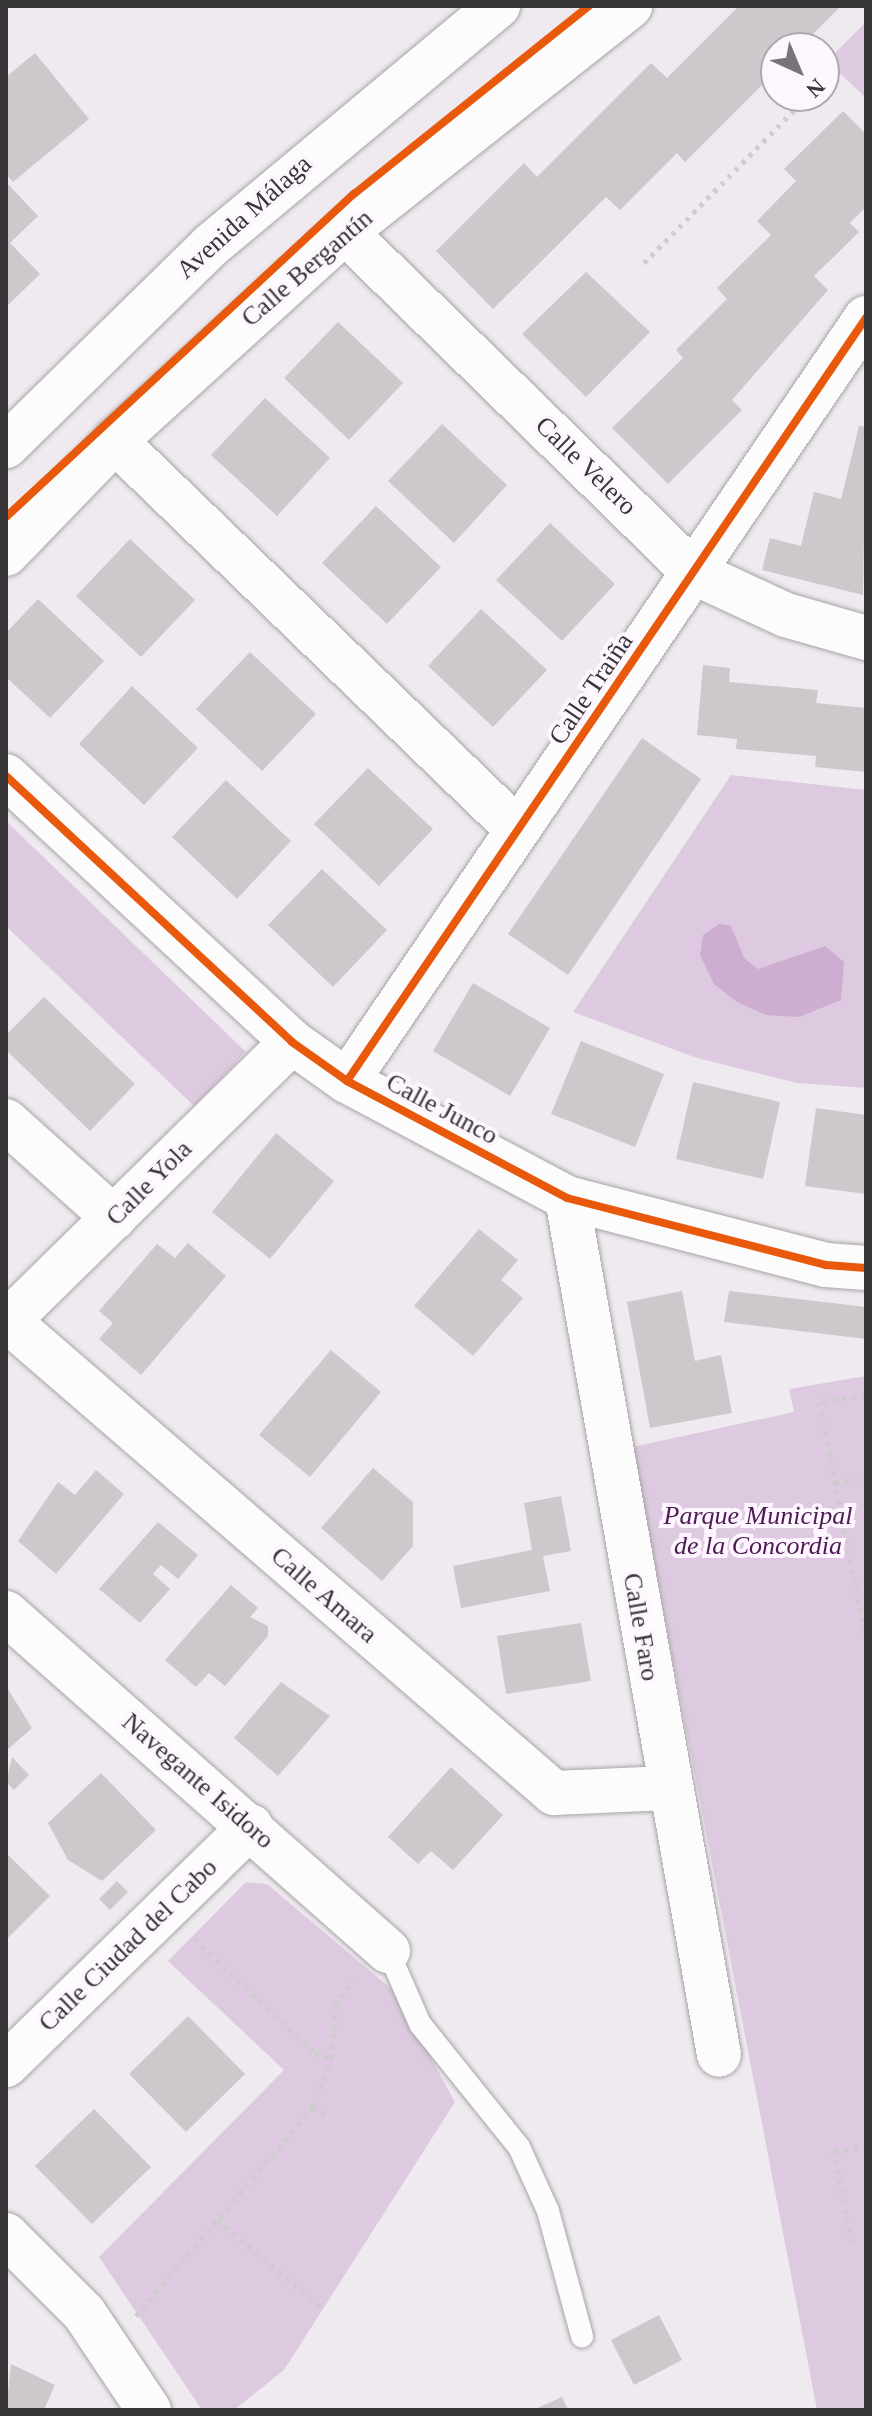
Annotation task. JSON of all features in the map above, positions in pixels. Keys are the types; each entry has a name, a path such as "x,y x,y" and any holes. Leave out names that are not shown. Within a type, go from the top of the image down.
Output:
{"street":[{"name":"Avenida Málaga","path":"6,401 460,6"},
{"name":"Avenida Málaga","path":"6,446 210,246 498,6"},
{"name":"Calle Bergantín","path":"6,554 115,441 345,232 630,6"},
{"name":"Calle Velero","path":"345,232 695,573 786,615 866,638"},
{"name":"Calle Traiña","path":"347,1081 866,318"},
{"path":"115,441 518,830"},
{"name":"Calle Junco","path":"6,776 292,1042 347,1081 567,1198 826,1265 866,1268"},
{"name":"Calle Yola","path":"7,1322 292,1042"},
{"path":"6,1121 114,1218"},
{"name":"Calle Faro","path":"567,1198 668,1788 719,2055"},
{"name":"Calle Amara","path":"7,1322 554,1793 668,1788"},
{"name":"Navegante Isidoro","path":"6,1613 251,1826 382,1946"},
{"name":"Calle Ciudad del Cabo","path":"6,2065 251,1826"},
{"path":"6,2235 84,2313 149,2410"}],"lane":[{"path":"382,1946 420,2024 519,2147 548,2211 582,2336"}],"path":[{"path":"644,263 792,112"},
{"path":"866,1395 819,1402 866,1640"},
{"path":"835,1484 866,1478"},
{"path":"162,1912 315,2053 331,2058"},
{"path":"108,2349 313,2107 331,2058 336,2006 382,1946"},
{"path":"313,2107 326,2116"},
{"path":"851,2242 834,2151 866,2146"},
{"path":"216,2220 324,2309"}],"green space":[{"path":"866,22 866,98 840,73 840,48"},
{"path":"731,775 866,790 866,1088 797,1083 694,1057 573,1012"},
{"path":"6,821 246,1052 194,1106 6,926"},
{"name":"Parque Municipal de la Concordia","path":"866,1376 866,2410 817,2410 632,1447 794,1412 789,1389"},
{"path":"246,1882 267,1884 395,1992 455,2102 284,2370 234,2410 202,2410 99,2257 284,2070 168,1961"}],"shaded area":[{"path":"719,924 731,926 744,958 758,969 825,946 844,962 841,1000 799,1017 766,1015 737,1002 714,984 700,955 703,935"}],"building":[{"path":"739,6 841,6 815,32 760,32 760,87 685,162 677,153 620,210 606,197 493,309 436,251 524,163 537,177 651,63 667,78"},
{"path":"35,53 89,119 13,182 6,174 6,77"},
{"path":"843,111 866,134 866,207 850,223 859,232 814,276 828,290 732,400 742,410 668,484 612,428 683,358 676,350 727,299 717,288 771,235 757,221 796,181 784,169"},
{"path":"6,182 38,216 10,243 40,274 6,307"},
{"path":"586,272 650,332 586,397 522,334"},
{"path":"338,322 403,383 349,440 284,378"},
{"path":"265,398 330,458 277,516 211,455"},
{"path":"442,424 507,485 454,543 388,481"},
{"path":"859,426 866,427 863,595 762,570 770,538 801,546 814,492 841,499"},
{"path":"376,506 441,567 387,624 322,563"},
{"path":"550,523 615,584 562,641 496,580"},
{"path":"130,539 195,600 141,657 76,596"},
{"path":"38,599 104,661 50,718 6,677 6,633"},
{"path":"481,609 547,670 493,727 428,666"},
{"path":"250,652 316,714 262,771 196,709"},
{"path":"703,665 730,668 729,682 818,690 816,703 866,708 866,772 815,767 816,756 736,749 737,739 697,735"},
{"path":"132,686 198,748 144,805 79,744"},
{"path":"642,738 701,779 568,975 508,934"},
{"path":"368,768 433,829 379,886 314,824"},
{"path":"226,780 291,841 237,899 172,837"},
{"path":"322,869 387,930 333,987 268,925"},
{"path":"473,983 550,1028 510,1096 433,1051"},
{"path":"44,997 135,1084 90,1131 6,1050 6,1035"},
{"path":"581,1041 664,1074 635,1147 551,1114"},
{"path":"693,1082 780,1102 763,1179 676,1159"},
{"path":"816,1108 866,1115 866,1194 805,1186"},
{"path":"276,1133 334,1181 270,1259 212,1212"},
{"path":"479,1229 518,1260 501,1280 523,1298 473,1356 414,1306"},
{"path":"188,1243 226,1276 141,1375 99,1339 113,1323 99,1311 157,1244 175,1258"},
{"path":"682,1291 695,1361 721,1355 732,1413 650,1428 627,1302"},
{"path":"729,1291 866,1307 866,1339 724,1322"},
{"path":"331,1350 381,1392 310,1477 259,1435"},
{"path":"373,1468 413,1502 413,1546 382,1581 321,1528"},
{"path":"96,1470 124,1494 56,1574 18,1541 58,1482 75,1495"},
{"path":"561,1496 571,1551 543,1556 550,1591 461,1608 453,1566 532,1550 524,1503"},
{"path":"158,1522 198,1555 178,1579 161,1565 153,1574 170,1589 140,1623 99,1589"},
{"path":"231,1585 258,1608 250,1617 268,1626 268,1636 225,1686 209,1673 196,1687 165,1660"},
{"path":"581,1623 591,1681 506,1694 497,1636"},
{"path":"281,1682 330,1716 278,1776 234,1738"},
{"path":"6,1686 32,1728 6,1751"},
{"path":"12,1757 29,1775 14,1790 6,1782"},
{"path":"451,1767 503,1815 453,1870 431,1851 418,1864 388,1837"},
{"path":"101,1773 156,1830 102,1881 68,1860 48,1823"},
{"path":"6,1853 50,1896 6,1940"},
{"path":"117,1881 128,1892 110,1910 99,1899"},
{"path":"188,2016 245,2074 186,2132 129,2074"},
{"path":"94,2109 151,2167 92,2224 35,2166"},
{"path":"659,2315 682,2360 634,2385 611,2340"},
{"path":"11,2364 55,2385 44,2410 6,2410"},
{"path":"562,2397 568,2410 533,2410"}],"cycle path":[{"path":"6,517 354,194 589,6"},
{"path":"347,1081 866,318"},
{"path":"6,776 292,1042 347,1081 567,1198 826,1265 866,1268"}]}
